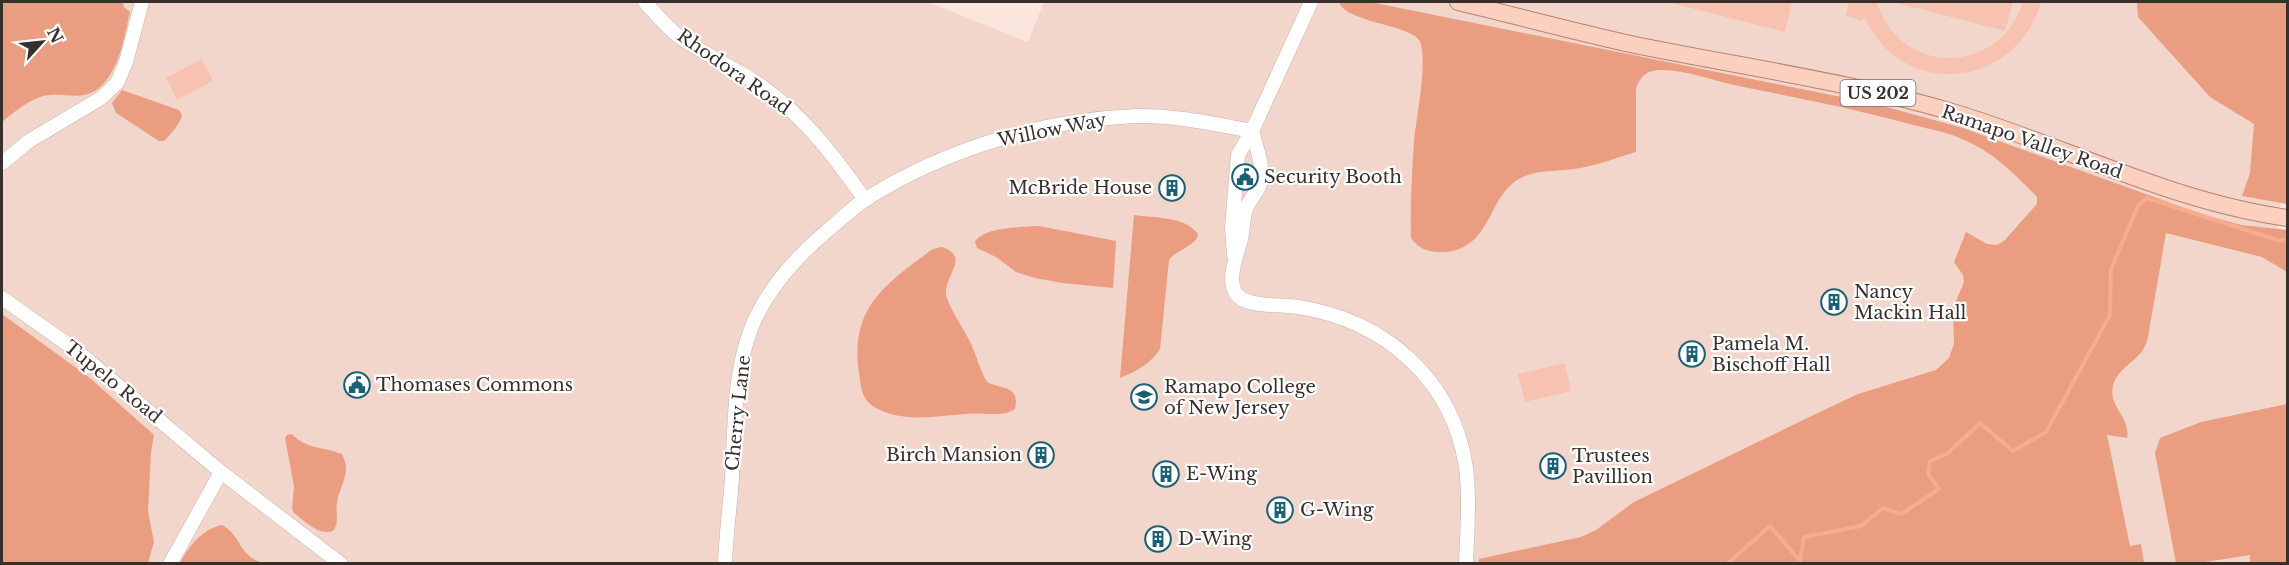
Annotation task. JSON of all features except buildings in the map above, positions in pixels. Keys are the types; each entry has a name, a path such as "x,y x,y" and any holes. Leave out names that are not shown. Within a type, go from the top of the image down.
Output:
{"main road":[{"name":"Ramapo Valley Road","path":"1458,2 1632,44 1882,94 1959,114 2035,139 2137,179 2200,200 2234,209 2288,218"}],"street":[{"path":"2,163 29,141 102,98 117,83 126,62 142,2"},
{"name":"Rhodora Road","path":"645,2 679,36 760,85 789,108 810,128 865,200"},
{"path":"1235,260 1231,239 1238,155 1252,131 1311,2"},
{"name":"Willow Way","path":"865,200 961,152 999,139 1060,125 1152,116 1252,131"},
{"path":"1252,131 1262,172 1261,183 1245,212 1235,260 1232,285 1235,293 1243,301 1298,307 1338,316 1372,330 1400,350 1428,378 1445,406 1465,466 1468,495 1466,564"},
{"name":"Cherry Lane","path":"725,564 736,398 745,346 751,328 768,296 789,266 865,200"},
{"name":"Tupelo Road","path":"2,298 77,351 220,471"},
{"path":"170,564 220,471 341,564"}],"shaded area":[{"name":"Ramapo College of New Jersey","path":"2,2 928,2 1028,42 1044,2 2220,2 2287,160 2277,228 2288,230 2287,563 2,563"},
{"path":"2,2 123,2 124,7 130,12 119,55 108,78 100,87 84,95 50,95 35,99 2,122"},
{"path":"1339,2 1370,2 1871,103 1960,127 2207,216 2242,225 2287,230 2287,272 2262,257 2166,233 2147,342 2139,355 2118,375 2113,386 2112,393 2126,424 2127,438 2107,435 2130,546 2141,544 2144,563 1479,563 1479,559 1581,537 1596,530 1634,502 1858,394 1936,370 1949,358 1954,344 1953,308 1964,282 1963,275 1954,262 1966,232 1987,244 1997,245 2004,241 2037,204 2037,197 1993,157 1973,144 1950,134 1689,73 1658,70 1644,76 1636,89 1636,152 1582,168 1539,172 1519,179 1508,187 1479,235 1469,244 1456,250 1430,251 1419,246 1411,238 1414,141 1422,73 1422,48 1419,40 1413,35 1353,14 1344,9"},
{"path":"1668,2 1792,2 1785,32"},
{"path":"1849,2 1877,2 1889,27 1906,44 1927,54 1950,58 1972,54 1993,44 2011,26 2023,2 2041,2 2028,31 2008,53 1984,68 1957,74 1930,72 1904,62 1881,43 1864,16 1862,21 1846,16"},
{"path":"1893,2 2013,2 2005,31"},
{"path":"2137,2 2287,2 2287,204 2242,196 2250,173 2254,124 2210,97 2138,17"},
{"path":"202,59 213,81 177,100 166,78"},
{"path":"122,90 179,110 182,115 179,122 164,141 159,141 116,113 112,103"},
{"path":"1134,215 1177,221 1192,228 1198,234 1194,242 1169,260 1160,349 1143,366 1120,378"},
{"path":"1039,226 1116,241 1113,288 1062,283 1016,272 996,257 977,248 975,242 979,237 994,231"},
{"path":"942,247 955,256 954,268 946,287 947,299 971,344 987,382 1013,392 1016,401 1015,409 1010,412 932,417 897,416 871,405 863,393 857,350 866,314 886,286 933,249"},
{"path":"2,314 90,378 154,435 148,512 154,542 148,563 2,563"},
{"path":"1565,363 1571,391 1525,402 1518,374"},
{"path":"2287,404 2287,563 2250,563 2250,555 2199,563 2176,563 2155,453 2160,438 2201,422"},
{"path":"292,434 303,443 342,454 346,472 337,502 337,521 333,531 317,530 307,524 292,509 294,486 285,438"},
{"path":"222,525 234,535 244,551 263,563 180,563 202,534"}],"waterway":[{"path":"1727,564 1770,526 1800,561 1804,537 1861,526 1883,508 1901,514 1939,489 1928,474 1930,461 1948,453 1980,423 2013,451 2046,432 2110,315 2111,269 2138,206 2147,198 2280,241 2288,239"}],"place":[{"name":"Security Booth","path":"1245,177"},
{"name":"McBride House","path":"1172,188"},
{"name":"Nancy Mackin Hall","path":"1834,302"},
{"name":"Pamela M. Bischoff Hall","path":"1692,354"},
{"name":"Thomases Commons","path":"357,385"},
{"name":"Ramapo College of New Jersey","path":"1144,397"},
{"name":"Birch Mansion","path":"1041,455"},
{"name":"Trustees Pavillion","path":"1553,466"},
{"name":"E-Wing","path":"1166,474"},
{"name":"G-Wing","path":"1280,510"},
{"name":"D-Wing","path":"1158,539"}]}
